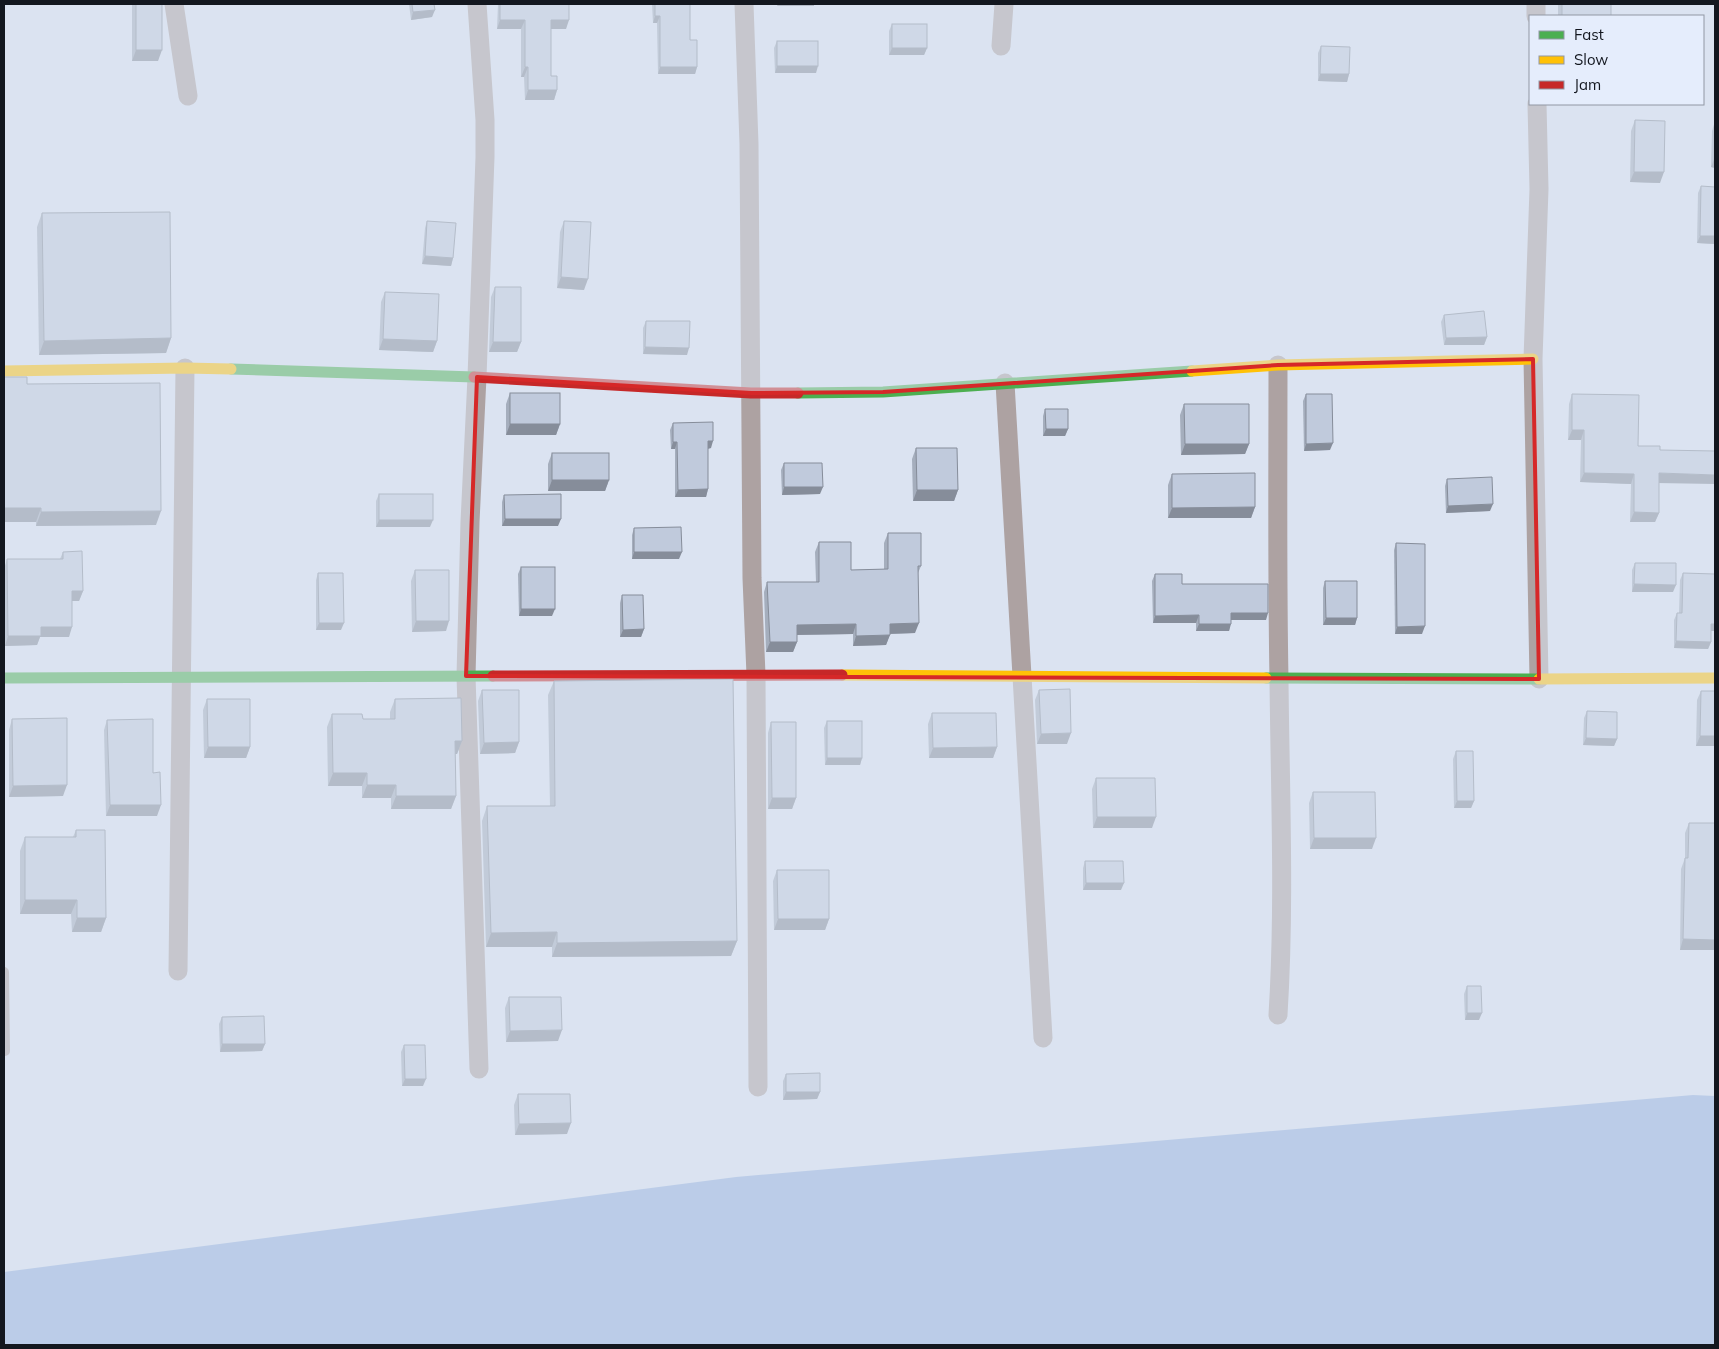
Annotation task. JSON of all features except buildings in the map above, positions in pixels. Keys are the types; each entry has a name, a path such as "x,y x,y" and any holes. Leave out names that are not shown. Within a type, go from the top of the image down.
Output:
{"street":[{"path":"174,4 188,96"},
{"path":"477,4 485,138 466,676 479,1069"},
{"path":"744,4 749,144 752,578 756,675 758,1087"},
{"path":"1001,46 1004,4"},
{"path":"1537,105 1539,189 1533,359 1539,679"},
{"path":"4,371 185,368 477,377 751,393 883,392 1278,366 1533,359"},
{"path":"1278,366 1278,677 1282,879 1278,1015"},
{"path":"178,971 185,368"},
{"path":"1005,383 1044,1038"},
{"path":"4,678 756,675 1539,679 1715,678"}],"lane":[{"path":"4,972 5,1050"}],"highlighted area":[{"path":"1533,359 1539,679 466,676 477,377 751,393 883,392 1278,365"}],"water":[{"path":"1693,1095 1715,1096 1715,1345 4,1345 4,1272 736,1177"}],"traffic: fast":[{"path":"231,369 474,377"},
{"path":"798,393 883,392 1192,371"},
{"path":"4,678 493,676"},
{"path":"1266,678 1539,679"}],"traffic: slow":[{"path":"1192,371 1278,365 1533,359"},
{"path":"4,371 231,369"},
{"path":"842,675 1266,678"},
{"path":"1539,679 1715,678"}],"traffic: jam":[{"path":"474,377 751,393 798,393"},
{"path":"493,676 842,675"}]}
